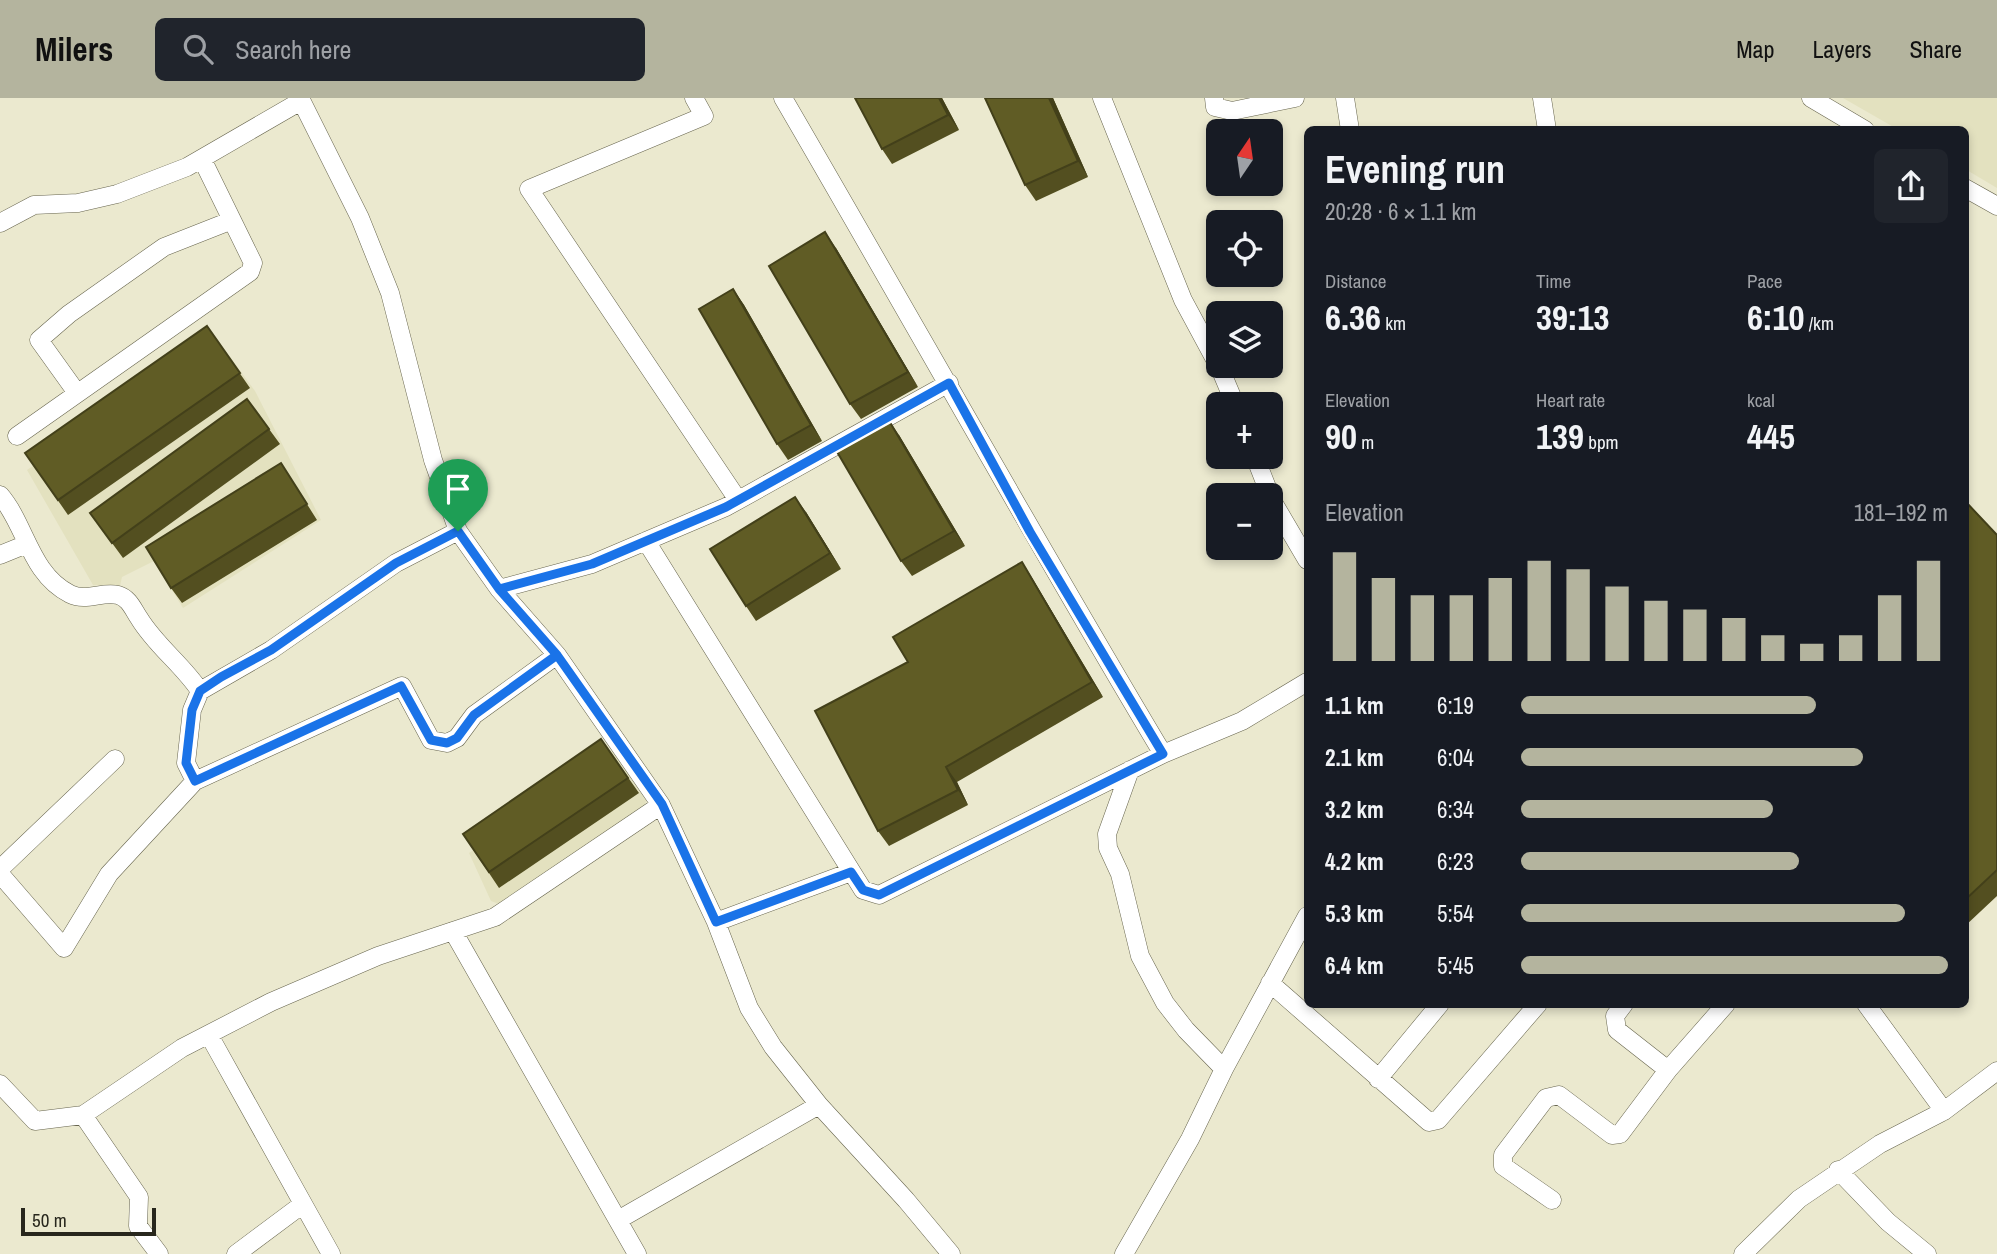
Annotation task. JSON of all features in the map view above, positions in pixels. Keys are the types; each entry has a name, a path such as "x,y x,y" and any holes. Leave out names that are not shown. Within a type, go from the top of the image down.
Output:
{"street":[{"path":"694,98 704,116 529,189 738,500"},
{"path":"783,98 949,383 1030,532 1163,754"},
{"path":"1102,98 1183,300 1206,343"},
{"path":"1214,98 1215,107 1232,111 1295,98"},
{"path":"1345,98 1349,126"},
{"path":"1542,98 1546,126"},
{"path":"1811,98 1859,126"},
{"path":"0,223 34,205 78,203 117,194 202,161 301,100 360,218 390,293 433,460 458,531 499,589 557,655 662,804 716,922 749,1008 773,1047 819,1105 951,1254"},
{"path":"17,436 250,272 253,263 202,161"},
{"path":"1969,189 1997,206"},
{"path":"77,393 39,340 69,314 164,247 230,221"},
{"path":"499,589 592,564 738,500 949,383"},
{"path":"0,495 27,544 51,577 71,594 92,598 117,595 127,599 152,639 200,691"},
{"path":"1283,518 1304,555"},
{"path":"195,781 186,763 192,710 200,691 271,650 396,563 458,531"},
{"path":"646,541 851,872 863,890 879,895 1163,754 1242,721 1304,684"},
{"path":"0,555 27,544"},
{"path":"115,760 0,872 64,948 109,874 195,781 401,686 431,740 447,743 457,738 474,715 557,655"},
{"path":"1130,770 1107,834 1108,848 1120,874 1140,956 1166,1003 1186,1030 1224,1069"},
{"path":"0,1084 35,1121 83,1115 182,1048 271,1002 367,961 495,917 662,804"},
{"path":"716,922 851,872"},
{"path":"1124,1254 1190,1139 1224,1069 1304,921"},
{"path":"453,931 637,1254"},
{"path":"1270,983 1429,1122 1438,1120 1534,1008"},
{"path":"1378,1079 1437,1008"},
{"path":"1621,1008 1615,1016 1617,1030 1668,1070"},
{"path":"1552,1200 1503,1166 1503,1155 1546,1098 1559,1095 1612,1135 1620,1134 1668,1070 1723,1008"},
{"path":"1869,1008 1944,1111"},
{"path":"209,1035 331,1254"},
{"path":"1743,1254 1799,1199 1880,1144 1944,1111 1997,1071"},
{"path":"618,1220 819,1105"},
{"path":"83,1115 139,1197 138,1226 159,1254"},
{"path":"1838,1171 1888,1222 1927,1254"},
{"path":"236,1254 303,1204"}],"shaded area":[{"path":"1843,98 1997,98 1997,188 1969,171 1969,126 1892,126"},
{"path":"217,339 255,391 321,520 183,608 154,561 122,577 120,586 93,585 27,470"},
{"path":"615,750 647,796 645,806 499,904 491,901 469,853"}],"building":[{"path":"855,98 939,98 948,115 882,149"},
{"path":"985,98 1049,98 1078,161 1025,185"},
{"path":"825,232 908,372 850,404 769,266"},
{"path":"733,289 811,425 777,444 699,309"},
{"path":"207,326 240,373 58,500 25,453"},
{"path":"247,399 269,429 112,543 90,513"},
{"path":"888,419 954,531 901,561 836,450"},
{"path":"281,463 307,504 171,588 146,547"},
{"path":"795,497 830,553 746,606 710,549"},
{"path":"1969,505 1997,535 1997,870 1969,896"},
{"path":"1022,562 1092,682 946,767 958,790 878,831 815,711 908,662 893,637"},
{"path":"601,739 628,778 489,872 463,834"}],"route":[{"path":"458,531 396,563 271,650 200,691 192,710 186,763 195,781 401,686 431,740 447,743 457,738 474,715 557,655 499,589 592,564 726,507 949,383 1030,532 1163,754 879,895 863,890 851,872 716,922 662,804 557,655 499,589 458,531"}]}
